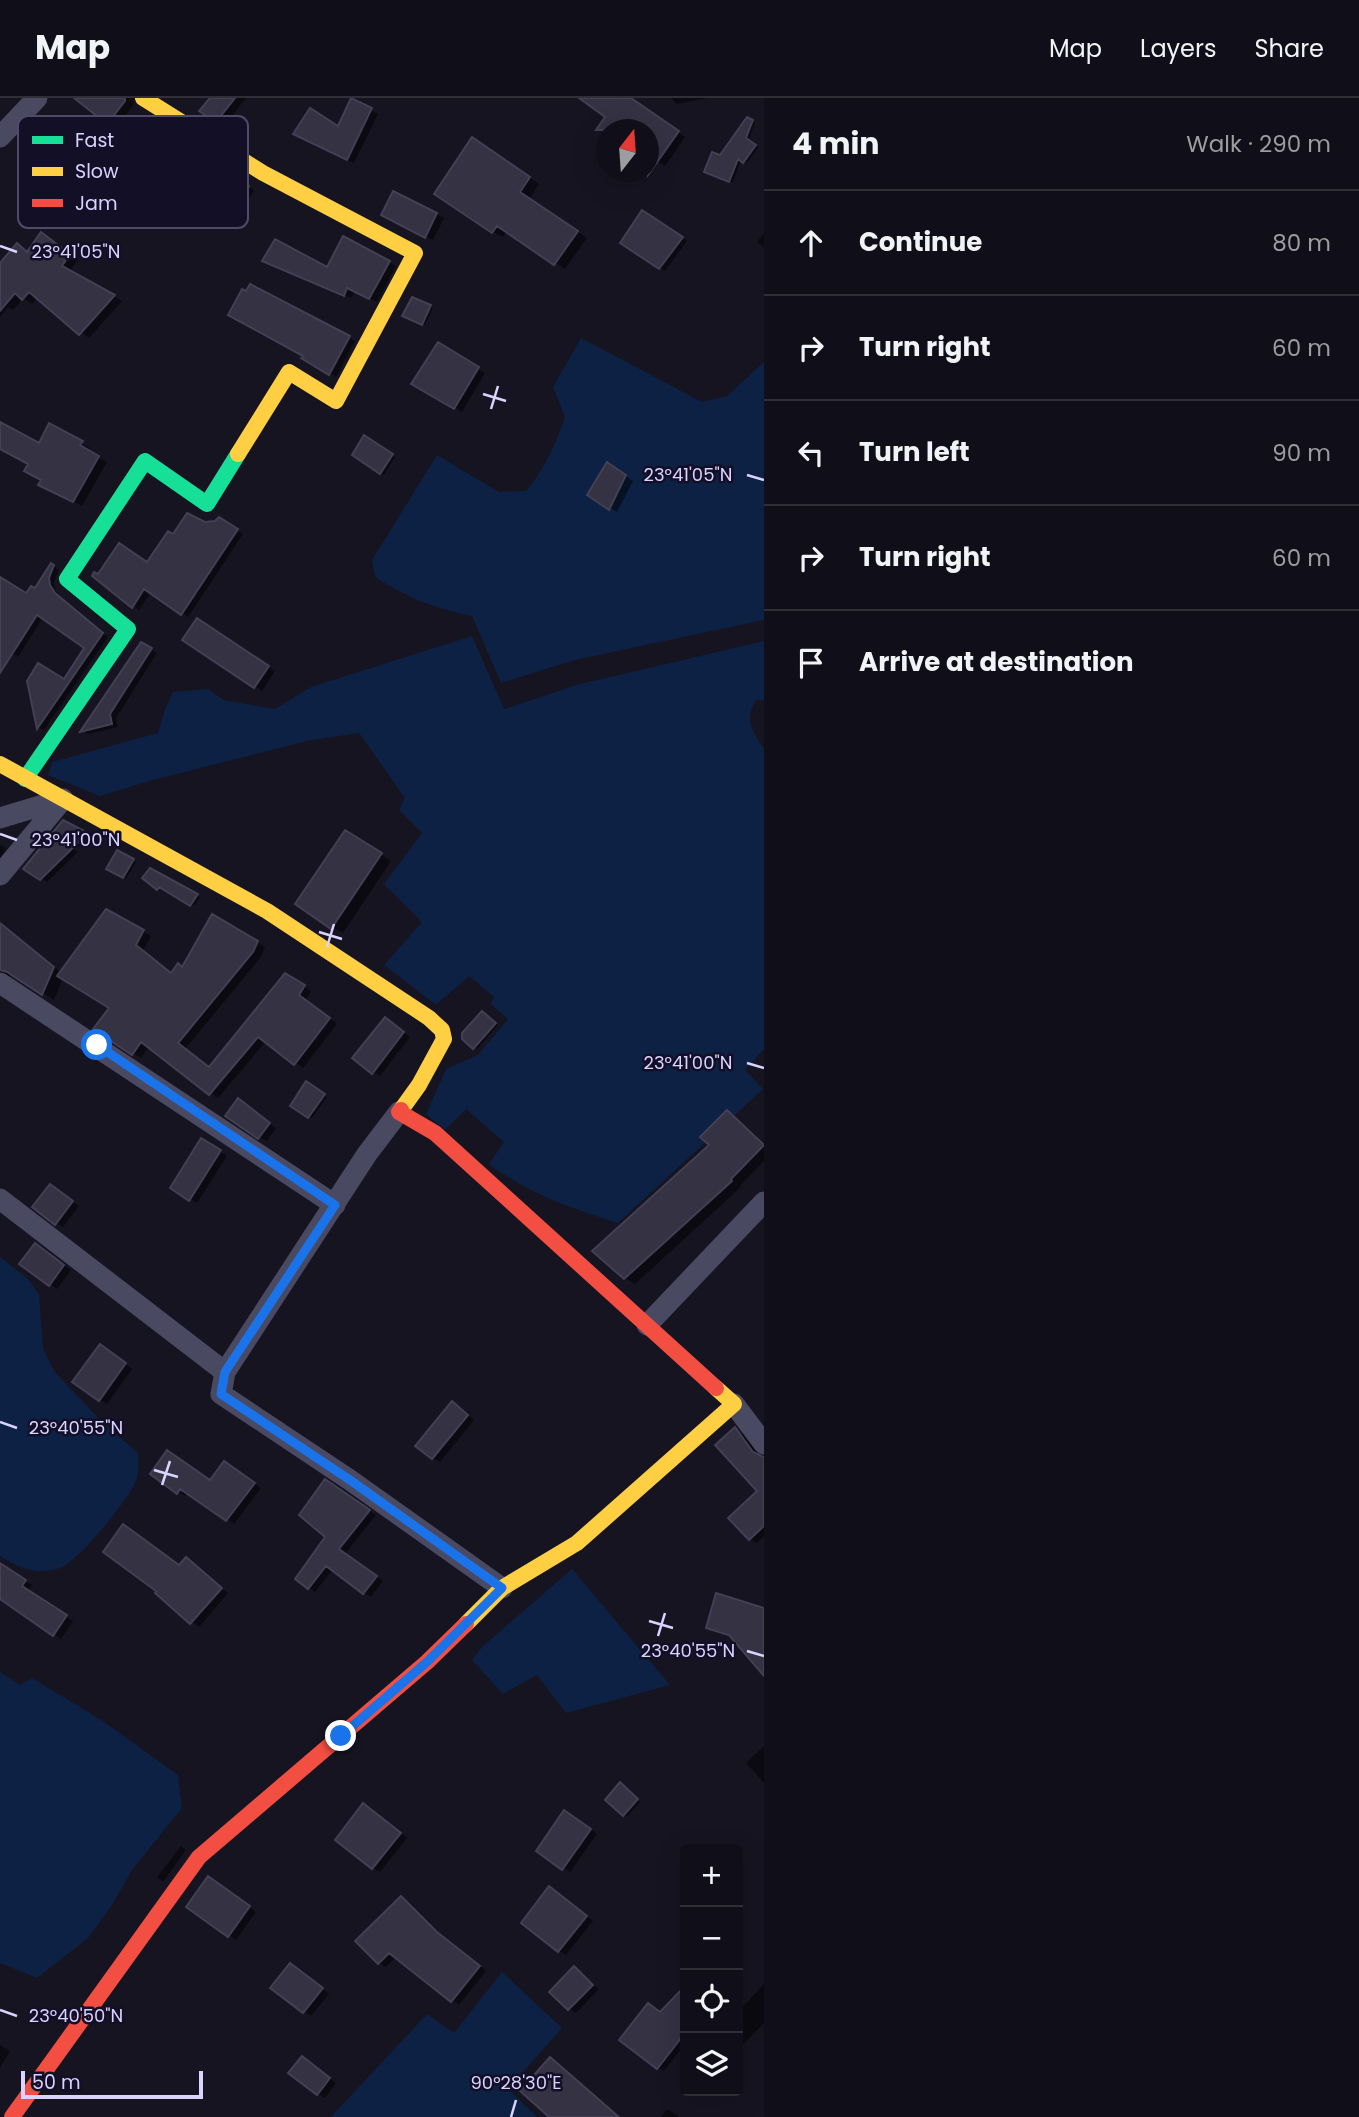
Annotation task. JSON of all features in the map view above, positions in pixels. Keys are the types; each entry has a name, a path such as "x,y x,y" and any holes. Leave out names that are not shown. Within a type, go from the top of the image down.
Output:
{"street":[{"path":"20,116 37,98"},
{"path":"143,98 172,116"},
{"path":"0,137 18,118"},
{"path":"25,779 128,629 67,579 145,461 207,504 289,372 336,401 415,253 248,164"},
{"path":"0,764 267,911 398,997 442,1030 444,1039 437,1055 368,1154 225,1372 221,1394 350,1480 502,1588"},
{"path":"0,818 63,799"},
{"path":"0,875 63,799"},
{"path":"0,983 335,1205"},
{"path":"399,1112 435,1133 734,1404 764,1444"},
{"path":"0,1199 225,1372"},
{"path":"647,1325 764,1202"},
{"path":"12,2117 199,1857 427,1662 502,1588 577,1543 734,1404"}],"water":[{"path":"581,338 702,402 727,396 764,362 764,620 575,660 501,683 472,616 422,601 387,584 375,577 372,560 437,455 499,492 526,491 544,465 562,427 565,417 553,387"},
{"path":"472,636 504,709 576,685 764,641 764,700 756,700 750,720 764,749 764,1049 745,1070 763,1089 618,1223 550,1199 489,1164 504,1142 466,1109 445,1130 426,1114 446,1069 478,1055 508,1019 491,1004 494,997 469,976 436,1005 384,965 422,922 384,884 422,833 399,810 405,798 359,733 307,741 100,796 48,775 52,762 158,733 173,692 208,689 224,700 275,709 311,687"},
{"path":"0,1257 27,1278 39,1294 43,1349 54,1371 101,1421 138,1453 136,1481 112,1517 80,1553 54,1570 37,1571 14,1564 0,1556"},
{"path":"572,1569 670,1685 566,1713 537,1675 503,1694 472,1660 482,1647"},
{"path":"0,1672 20,1685 32,1678 103,1721 178,1775 182,1808 132,1870 112,1905 88,1938 37,1978 0,1963"},
{"path":"502,1972 562,2028 508,2089 537,2117 331,2117 427,2014 454,2033"}],"building":[{"path":"74,98 125,98 113,116 97,116"},
{"path":"210,98 235,98 221,116 207,116 199,111"},
{"path":"351,98 372,108 347,160 293,134 310,108 338,126"},
{"path":"579,98 631,98 679,131 659,159 659,119 604,119 605,117"},
{"path":"747,117 753,120 746,138 756,145 743,163 738,159 729,182 704,172 712,152 720,155"},
{"path":"472,137 530,177 520,192 578,231 554,265 497,226 492,233 434,194"},
{"path":"393,191 437,213 425,238 381,215"},
{"path":"642,210 683,237 659,269 620,243"},
{"path":"41,232 70,254 62,266 115,295 79,335 29,292 22,300 15,293 0,311 0,263 17,243 27,252"},
{"path":"343,236 390,261 369,299 347,288 344,296 262,261 275,239 327,267"},
{"path":"250,284 350,336 329,375 301,358 303,356 228,315 242,289 246,291"},
{"path":"412,297 431,305 422,325 402,316"},
{"path":"438,342 479,367 454,409 411,384"},
{"path":"0,422 39,443 49,423 83,441 80,445 99,456 73,502 38,485 41,480 24,471 28,464 0,449"},
{"path":"364,435 393,454 380,474 352,455"},
{"path":"607,462 626,475 609,510 587,495"},
{"path":"187,513 205,522 215,521 219,517 238,529 181,615 144,589 132,608 92,576 94,572 98,574 119,543 147,562 168,531 173,534"},
{"path":"51,563 54,565 49,578 55,593 103,633 37,729 27,681 38,663 64,679 84,648 37,615 0,673 0,577 26,593 31,586 35,588"},
{"path":"197,618 269,666 254,688 182,640"},
{"path":"141,642 152,648 110,714 112,724 80,732"},
{"path":"63,820 88,833 40,880 23,869"},
{"path":"345,830 382,853 331,929 295,904"},
{"path":"117,850 134,859 123,878 106,869"},
{"path":"150,868 198,894 190,906 159,887 157,890 142,878"},
{"path":"106,909 144,930 136,945 171,973 178,963 182,967 212,914 258,941 253,952 178,1043 209,1067 285,973 305,985 299,995 330,1018 294,1065 258,1037 209,1095 141,1042 132,1055 93,1029 109,1008 57,976"},
{"path":"0,923 54,967 42,995 0,970"},
{"path":"482,1011 496,1023 473,1049 462,1039 462,1033"},
{"path":"385,1017 404,1032 372,1074 352,1058"},
{"path":"306,1081 325,1094 308,1118 290,1106"},
{"path":"238,1098 270,1123 258,1139 225,1116"},
{"path":"727,1110 764,1145 732,1181 624,1279 592,1251 709,1145 700,1137"},
{"path":"201,1138 221,1150 189,1201 170,1188"},
{"path":"50,1184 73,1201 55,1225 32,1207"},
{"path":"35,1243 64,1265 49,1286 19,1264"},
{"path":"100,1344 126,1363 99,1401 72,1382"},
{"path":"452,1401 468,1415 432,1459 415,1446"},
{"path":"735,1427 753,1452 764,1457 764,1526 749,1540 728,1518 757,1491 715,1445"},
{"path":"167,1450 210,1480 224,1461 255,1483 226,1521 180,1489 177,1494 150,1474"},
{"path":"325,1479 370,1510 339,1549 377,1576 363,1594 326,1566 308,1589 295,1579 325,1537 299,1515"},
{"path":"123,1524 179,1565 186,1557 222,1588 190,1624 155,1593 156,1591 103,1552"},
{"path":"0,1563 26,1580 22,1586 67,1615 53,1636 0,1599"},
{"path":"716,1593 764,1608 764,1676 729,1635 706,1628"},
{"path":"620,1782 638,1799 623,1816 605,1800"},
{"path":"363,1803 401,1833 372,1869 335,1840"},
{"path":"564,1810 591,1829 562,1870 536,1851"},
{"path":"208,1876 250,1906 228,1937 186,1907"},
{"path":"549,1886 587,1916 558,1952 521,1923"},
{"path":"401,1896 437,1932 480,1966 451,2002 389,1953 378,1964 355,1941"},
{"path":"290,1963 323,1988 303,2013 270,1988"},
{"path":"574,1966 593,1985 568,2010 549,1992"},
{"path":"680,1991 680,2039 657,2069 619,2040 648,2003 660,2012"},
{"path":"302,2056 330,2078 317,2095 288,2073"},
{"path":"550,2057 619,2117 549,2117 520,2091"}],"traffic: fast":[{"path":"25,779 128,629 67,579 145,461 207,504 238,454"}],"traffic: slow":[{"path":"143,98 172,116"},
{"path":"238,454 289,372 336,401 415,253 248,164"},
{"path":"0,764 267,911 429,1018 442,1030 444,1039 419,1085 401,1110"},
{"path":"466,1624 502,1588 577,1543 734,1404 716,1388"}],"traffic: jam":[{"path":"401,1110 399,1112 435,1133 716,1388"},
{"path":"12,2117 199,1857 427,1662 466,1624"}],"route":[{"path":"97,1045 335,1205 225,1372 221,1394 350,1480 502,1588 427,1662 341,1736"}]}
